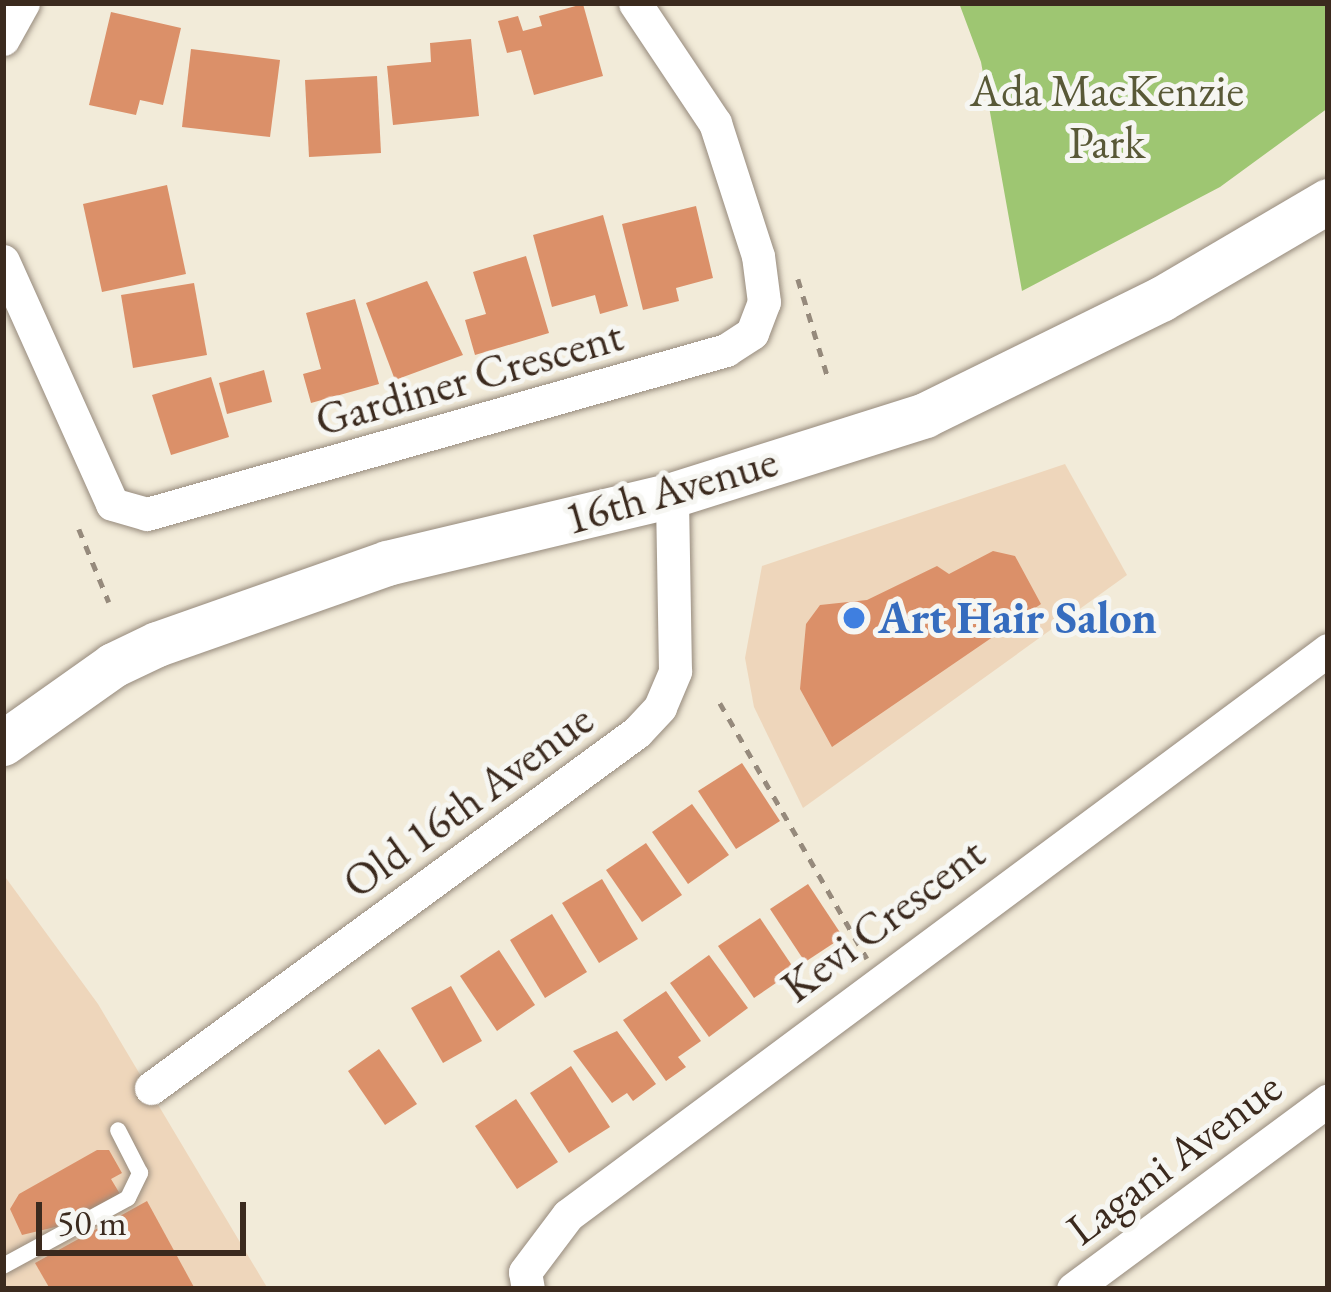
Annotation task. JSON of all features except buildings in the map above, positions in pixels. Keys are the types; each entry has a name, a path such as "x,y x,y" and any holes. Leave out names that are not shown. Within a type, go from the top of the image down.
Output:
{"main road":[{"name":"16th Avenue","path":"3,743 112,665 157,644 387,563 672,496 925,415 1161,299 1328,201"}],"street":[{"path":"3,39 23,3"},
{"name":"Gardiner Crescent","path":"3,261 112,504 147,514 726,350 752,333 764,302 758,256 709,110 635,3"},
{"name":"Old 16th Avenue","path":"151,1088 637,732 660,707 675,671 672,496"},
{"name":"Kevi Crescent","path":"528,1289 525,1272 568,1215 878,978 1328,650"},
{"name":"Lagani Avenue","path":"1073,1289 1328,1100"}],"lane":[{"path":"3,1266 128,1198 140,1173 118,1130"}],"path":[{"path":"798,279 828,378"},
{"path":"79,530 110,602"},
{"path":"720,703 878,978"}],"shaded area":[{"path":"1065,464 1127,575 803,808 754,707 745,658 762,566"},
{"path":"3,874 98,1004 268,1289 3,1289"}],"green space":[{"name":"Ada MacKenzie Park","path":"959,3 1328,3 1328,108 1220,187 1022,291 981,62"}],"place":[{"name":"Art Hair Salon","path":"854,618"}]}
